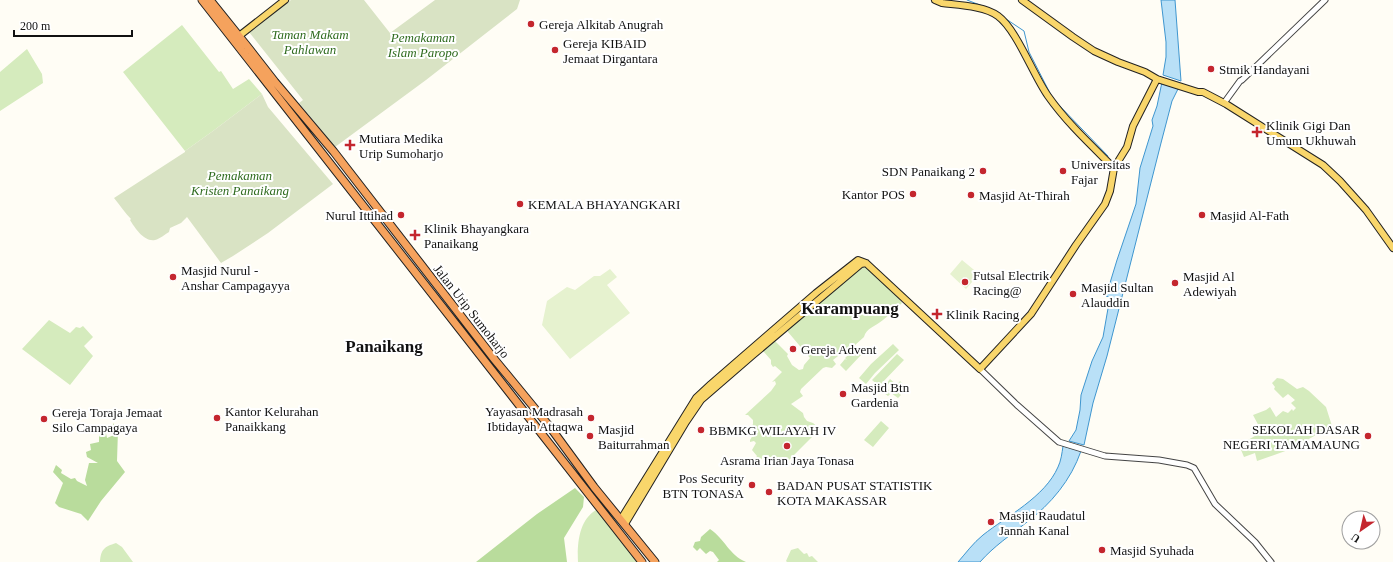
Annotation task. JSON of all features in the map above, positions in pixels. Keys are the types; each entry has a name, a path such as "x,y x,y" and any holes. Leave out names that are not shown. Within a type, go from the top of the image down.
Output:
{"highway":[{"name":"Jalan Urip Sumoharjo","path":"202,0 642,562"},
{"name":"Jalan Urip Sumoharjo","path":"210,0 275,82 334,152 494,360 550,427 594,488 655,562"},
{"path":"488,365 494,360"},
{"path":"552,446 559,440"}],"main road":[{"path":"240,36 285,0"},
{"path":"935,0 942,3 989,11 1002,19 1012,31 1040,84 1059,110 1078,132 1116,166"},
{"path":"1022,0 1094,51 1161,80 1198,92 1203,92"},
{"path":"1151,75 1162,76 1199,88 1203,92 1306,154 1328,170 1366,210 1393,248"},
{"path":"623,522 696,398 711,384 793,318 855,262 860,260 866,262 980,369 1031,314 1105,204 1116,166 1127,147 1133,126 1161,80"}],"street":[{"path":"1225,104 1242,83 1242,80 1325,0"},
{"path":"980,369 1056,440 1105,456 1159,460 1187,465 1196,470 1215,504 1255,542 1271,562"}],"green space":[{"path":"291,0 364,0 390,33 435,0 520,0 517,9 426,80 335,147 299,103 303,100 249,32"},
{"path":"182,25 219,72 221,71 233,89 249,79 262,94 185,151 123,72"},
{"path":"27,49 42,74 43,83 0,111 0,72"},
{"name":"Pemakaman Kristen Panaikang","path":"262,94 268,107 333,184 268,233 221,263 187,217 181,223 170,228 169,232 159,239 151,240 144,237 137,230 130,220 131,219 114,198 185,152"},
{"name":"Futsal Electrik Racing@","path":"962,260 979,274 966,289 950,274"},
{"path":"864,265 895,293 902,303 883,320 869,329 864,337 854,346 833,360 836,364 832,368 823,368 801,389 800,392 803,396 791,404 803,413 807,421 813,423 819,428 816,433 784,465 773,456 767,459 763,457 757,463 754,461 757,456 752,450 756,443 754,441 750,442 754,431 751,428 753,420 748,415 745,415 771,391 776,384 775,381 772,382 782,372 775,366 773,367 771,360 763,351 775,341 788,354 787,356 792,365 799,370 803,369 804,365 810,358 788,332 788,329"},
{"path":"610,269 617,277 607,285 630,313 570,359 542,325 547,301 567,287 575,290 594,276 600,276"},
{"path":"49,320 70,333 76,327 80,328 83,326 93,337 84,346 93,356 70,385 22,349"},
{"path":"893,344 899,350 875,373 866,384 859,378 871,364"},
{"path":"855,349 861,355 846,371 840,365 845,359 847,360 845,358"},
{"path":"897,354 904,360 879,386 872,380"},
{"path":"1277,378 1283,379 1297,389 1303,387 1309,391 1326,407 1332,426 1291,449 1257,461 1255,453 1244,457 1239,445 1262,432 1253,415 1270,407 1276,417 1283,411 1288,413 1292,409 1293,411 1296,408 1291,403 1295,400 1288,394 1283,398 1274,389 1275,387 1272,383"},
{"path":"890,379 897,385 894,389 887,383"},
{"path":"900,381 907,388 904,391 897,385"},
{"path":"884,386 891,392 894,389 901,395 898,398 891,393 888,396 880,390"},
{"path":"881,421 889,428 873,447 864,440"},
{"path":"113,423 118,430 117,461 125,472 101,501 88,521 81,514 59,507 55,503 63,483 53,472 56,465 62,470 61,473 71,479 75,478 77,481 87,486 85,480 89,463 98,463 87,457 86,452 91,450 90,444 99,442 99,434 105,429 107,438 114,435"},
{"path":"575,488 584,497 583,507 564,538 567,562 476,562 537,514"},
{"path":"596,510 637,562 578,562 580,533 590,514"},
{"path":"710,529 720,537 735,555 746,562 717,562 719,560 713,552 710,551 706,554 700,548 697,551 693,547 695,542 700,541 701,537"},
{"path":"116,543 122,547 133,562 100,562 102,551"},
{"path":"798,548 804,554 807,553 809,557 812,556 818,562 787,562 786,561 791,550"}],"water":[{"path":"1161,0 1175,0 1181,81 1163,75 1166,57 1166,42"},
{"path":"1162,82 1179,87 1172,101 1107,356 1093,403 1084,445 1069,441 1076,430 1081,395 1092,361 1103,337 1110,297 1106,296 1136,204 1140,168 1153,126 1152,120 1157,106"},
{"path":"1063,446 1081,451 1072,472 1052,499 1036,515 985,556 980,562 958,562 979,538 1025,505 1044,488 1058,467 1061,460"}],"waterway":[{"path":"967,0 985,7"},
{"path":"1003,17 1024,31 1029,52 1051,95"},
{"path":"1055,101 1108,156"}],"place":[{"name":"Gereja Alkitab Anugrah","path":"531,24"},
{"name":"Gereja KIBAID Jemaat Dirgantara","path":"555,50"},
{"name":"Stmik Handayani","path":"1211,69"},
{"name":"Klinik Gigi Dan Umum Ukhuwah","path":"1257,132"},
{"name":"Mutiara Medika Urip Sumoharjo","path":"350,145"},
{"name":"SDN Panaikang 2","path":"983,171"},
{"name":"Universitas Fajar","path":"1063,171"},
{"name":"Kantor POS","path":"913,194"},
{"name":"Masjid At-Thirah","path":"971,195"},
{"name":"KEMALA BHAYANGKARI","path":"520,204"},
{"name":"Nurul Ittihad","path":"401,215"},
{"name":"Masjid Al-Fath","path":"1202,215"},
{"name":"Klinik Bhayangkara Panaikang","path":"415,235"},
{"name":"Masjid Nurul - Anshar Campagayya","path":"173,277"},
{"name":"Futsal Electrik Racing@","path":"965,282"},
{"name":"Masjid Al Adewiyah","path":"1175,283"},
{"name":"Masjid Sultan Alauddin","path":"1073,294"},
{"name":"Klinik Racing","path":"937,314"},
{"name":"Gereja Advent","path":"793,349"},
{"name":"Masjid Btn Gardenia","path":"843,394"},
{"name":"Kantor Kelurahan Panaikkang","path":"217,418"},
{"name":"Yayasan Madrasah Ibtidayah Attaqwa","path":"591,418"},
{"name":"Gereja Toraja Jemaat Silo Campagaya","path":"44,419"},
{"name":"BBMKG WILAYAH IV","path":"701,430"},
{"name":"Masjid Baiturrahman","path":"590,436"},
{"name":"SEKOLAH DASAR NEGERI TAMAMAUNG","path":"1368,436"},
{"name":"Asrama Irian Jaya Tonasa","path":"787,446"},
{"name":"Pos Security BTN TONASA","path":"752,485"},
{"name":"BADAN PUSAT STATISTIK KOTA MAKASSAR","path":"769,492"},
{"name":"Masjid Raudatul Jannah Kanal","path":"991,522"},
{"name":"Masjid Syuhada","path":"1102,550"}],"district":[{"name":"Karampuang","path":"850,308"},
{"name":"Panaikang","path":"384,346"}],"park label":[{"name":"Taman Makam Pahlawan","path":"310,42"},
{"name":"Pemakaman Islam Paropo","path":"423,44"}]}
